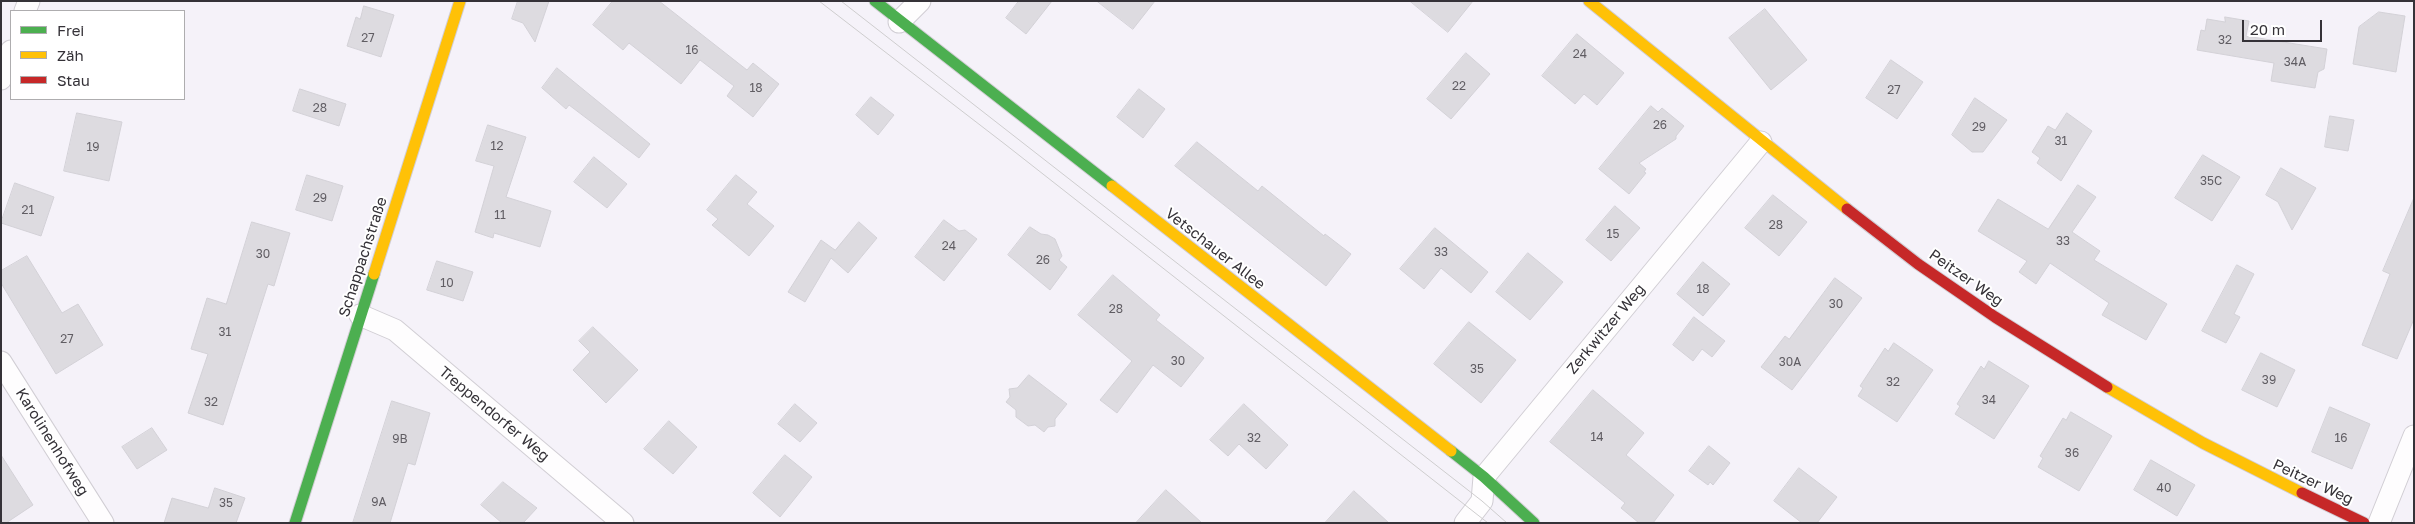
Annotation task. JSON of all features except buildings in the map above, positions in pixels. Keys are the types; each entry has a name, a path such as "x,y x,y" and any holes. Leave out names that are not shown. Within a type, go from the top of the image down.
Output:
{"street":[{"name":"Schappachstraße","path":"296,523 460,1"},
{"name":"Vetschauer Allee","path":"875,1 899,22 1484,477 1534,523"},
{"path":"899,22 920,1"},
{"name":"Peitzer Weg","path":"1595,3 1761,142 1918,264 2018,332 2203,443 2249,468 2364,523"},
{"path":"1,78 10,54"},
{"name":"Zerkwitzer Weg","path":"1484,477 1761,142"},
{"name":"Treppendorfer Weg","path":"360,315 395,330 623,523"},
{"name":"Karolinenhofweg","path":"1,362 103,523"},
{"path":"2379,523 2414,436"},
{"path":"1465,523 1482,501 1484,477"}],"tram line":[{"path":"819,1 1006,145 1488,523"},
{"path":"841,1 1482,501 1507,523"}],"traffic: fast":[{"path":"875,1 1112,186"},
{"path":"295,523 374,274"},
{"path":"1451,451 1484,477 1534,523"}],"traffic: slow":[{"path":"374,274 460,1"},
{"path":"1589,1 1847,209"},
{"path":"1112,186 1451,451"},
{"path":"2107,387 2203,443 2302,493"}],"traffic: jam":[{"path":"1847,209 1918,264 1995,317 2107,387"},
{"path":"2302,493 2364,523"}]}
